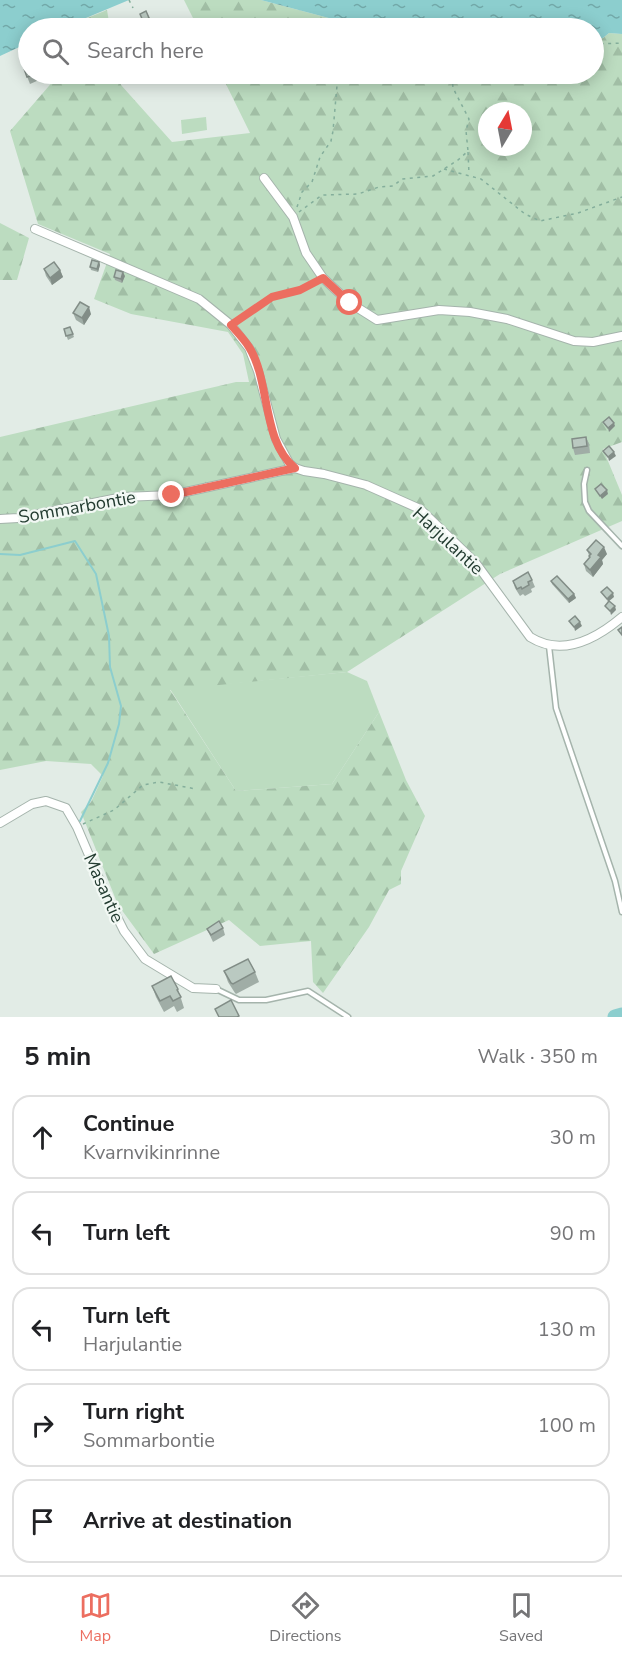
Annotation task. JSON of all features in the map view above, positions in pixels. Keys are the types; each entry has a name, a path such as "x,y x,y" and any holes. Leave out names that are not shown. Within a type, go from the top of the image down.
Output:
{"street":[{"path":"264,178 294,217 306,253 323,278 350,303 377,320 439,310 470,312 507,319 574,341 593,342 622,336"},
{"path":"35,230 199,299 231,325 249,348 258,371 276,439 289,463 295,468"},
{"name":"Sommarbontie","path":"0,519 18,518 123,497 172,495 295,468"},
{"name":"Harjulantie","path":"295,468 366,486 420,509 475,562 530,637 549,645"},
{"path":"549,645 565,646 577,643 595,636 622,617"},
{"name":"Masantie","path":"0,823 32,804 46,801 66,808 77,827 124,931 145,959 193,988 216,989"}],"lane":[{"path":"587,470 584,484 585,502 589,511 622,546"},
{"path":"549,645 556,708 615,881 622,912"},
{"path":"216,989 239,1000 266,1000 308,991 348,1017"}],"path":[{"path":"129,0 133,8"},
{"path":"604,43 622,43"},
{"path":"294,217 302,192 312,182 320,157 331,141 337,84"},
{"path":"453,84 469,118 466,130 469,176"},
{"path":"294,217 322,195 358,194 379,187 393,186 402,179 433,176 468,151"},
{"path":"444,169 481,179 525,214 540,221 578,213 622,197"},
{"path":"231,325 272,297 300,290 323,278"},
{"path":"77,827 114,810 143,785 159,782 196,789"}],"green space":[{"path":"184,0 261,0 329,18 193,18"},
{"path":"107,10 108,18 87,18"},
{"path":"609,33 622,34 622,442 603,449 622,495 622,521 500,574 347,672 170,690 236,791 332,784 379,712 406,780 425,816 401,871 401,884 389,890 369,927 323,993 313,982 311,941 260,946 229,920 154,954 118,905 81,812 91,802 103,776 91,764 46,761 0,770 0,437 236,382 249,382 243,354 228,332 131,314 94,299 110,254 38,224 10,131 51,84 121,84 172,142 250,133 226,84 604,84 604,37"},
{"path":"206,117 207,130 182,134 181,120"},
{"path":"0,223 29,238 17,280 0,280"},
{"path":"347,672 367,681 379,712 332,784 236,791 170,689"}],"water":[{"path":"0,0 129,0 86,18 18,18 18,48 0,56"},
{"path":"261,0 622,0 622,34 609,33 604,37 604,18 329,18"}],"building":[{"path":"146,11 149,18 142,18 140,14"},
{"path":"92,260 99,262 97,269 90,267"},
{"path":"54,262 60,270 50,278 44,269"},
{"path":"116,270 123,272 121,279 114,277"},
{"path":"80,302 89,307 82,318 73,313"},
{"path":"70,327 73,334 66,336 64,329"},
{"path":"609,417 614,423 608,428 603,422"},
{"path":"586,437 587,446 573,448 572,439"},
{"path":"609,446 614,452 608,457 603,451"},
{"path":"601,484 607,490 600,496 595,489"},
{"path":"596,540 604,547 598,555 601,557 590,570 584,564 591,554 587,550"},
{"path":"528,572 532,580 528,582 529,585 517,589 513,581"},
{"path":"557,576 574,594 568,599 551,581"},
{"path":"607,587 613,593 607,599 601,592"},
{"path":"609,601 615,606 610,611 605,606"},
{"path":"575,616 580,622 574,627 569,621"},
{"path":"219,921 223,928 211,935 207,929"},
{"path":"248,959 255,972 231,983 224,971"},
{"path":"171,976 181,997 173,1001 170,996 160,1001 152,986"},
{"path":"231,1000 239,1016 219,1017 215,1009"}],"waterway":[{"path":"0,554 20,555 75,541 96,574 109,636 110,667 121,706 119,724 108,763 80,821"},
{"path":"615,1017 622,1015"}],"route":[{"path":"172,495 295,468 289,463 276,439 258,371 249,348 231,325 272,297 300,290 323,278 350,303"}]}
